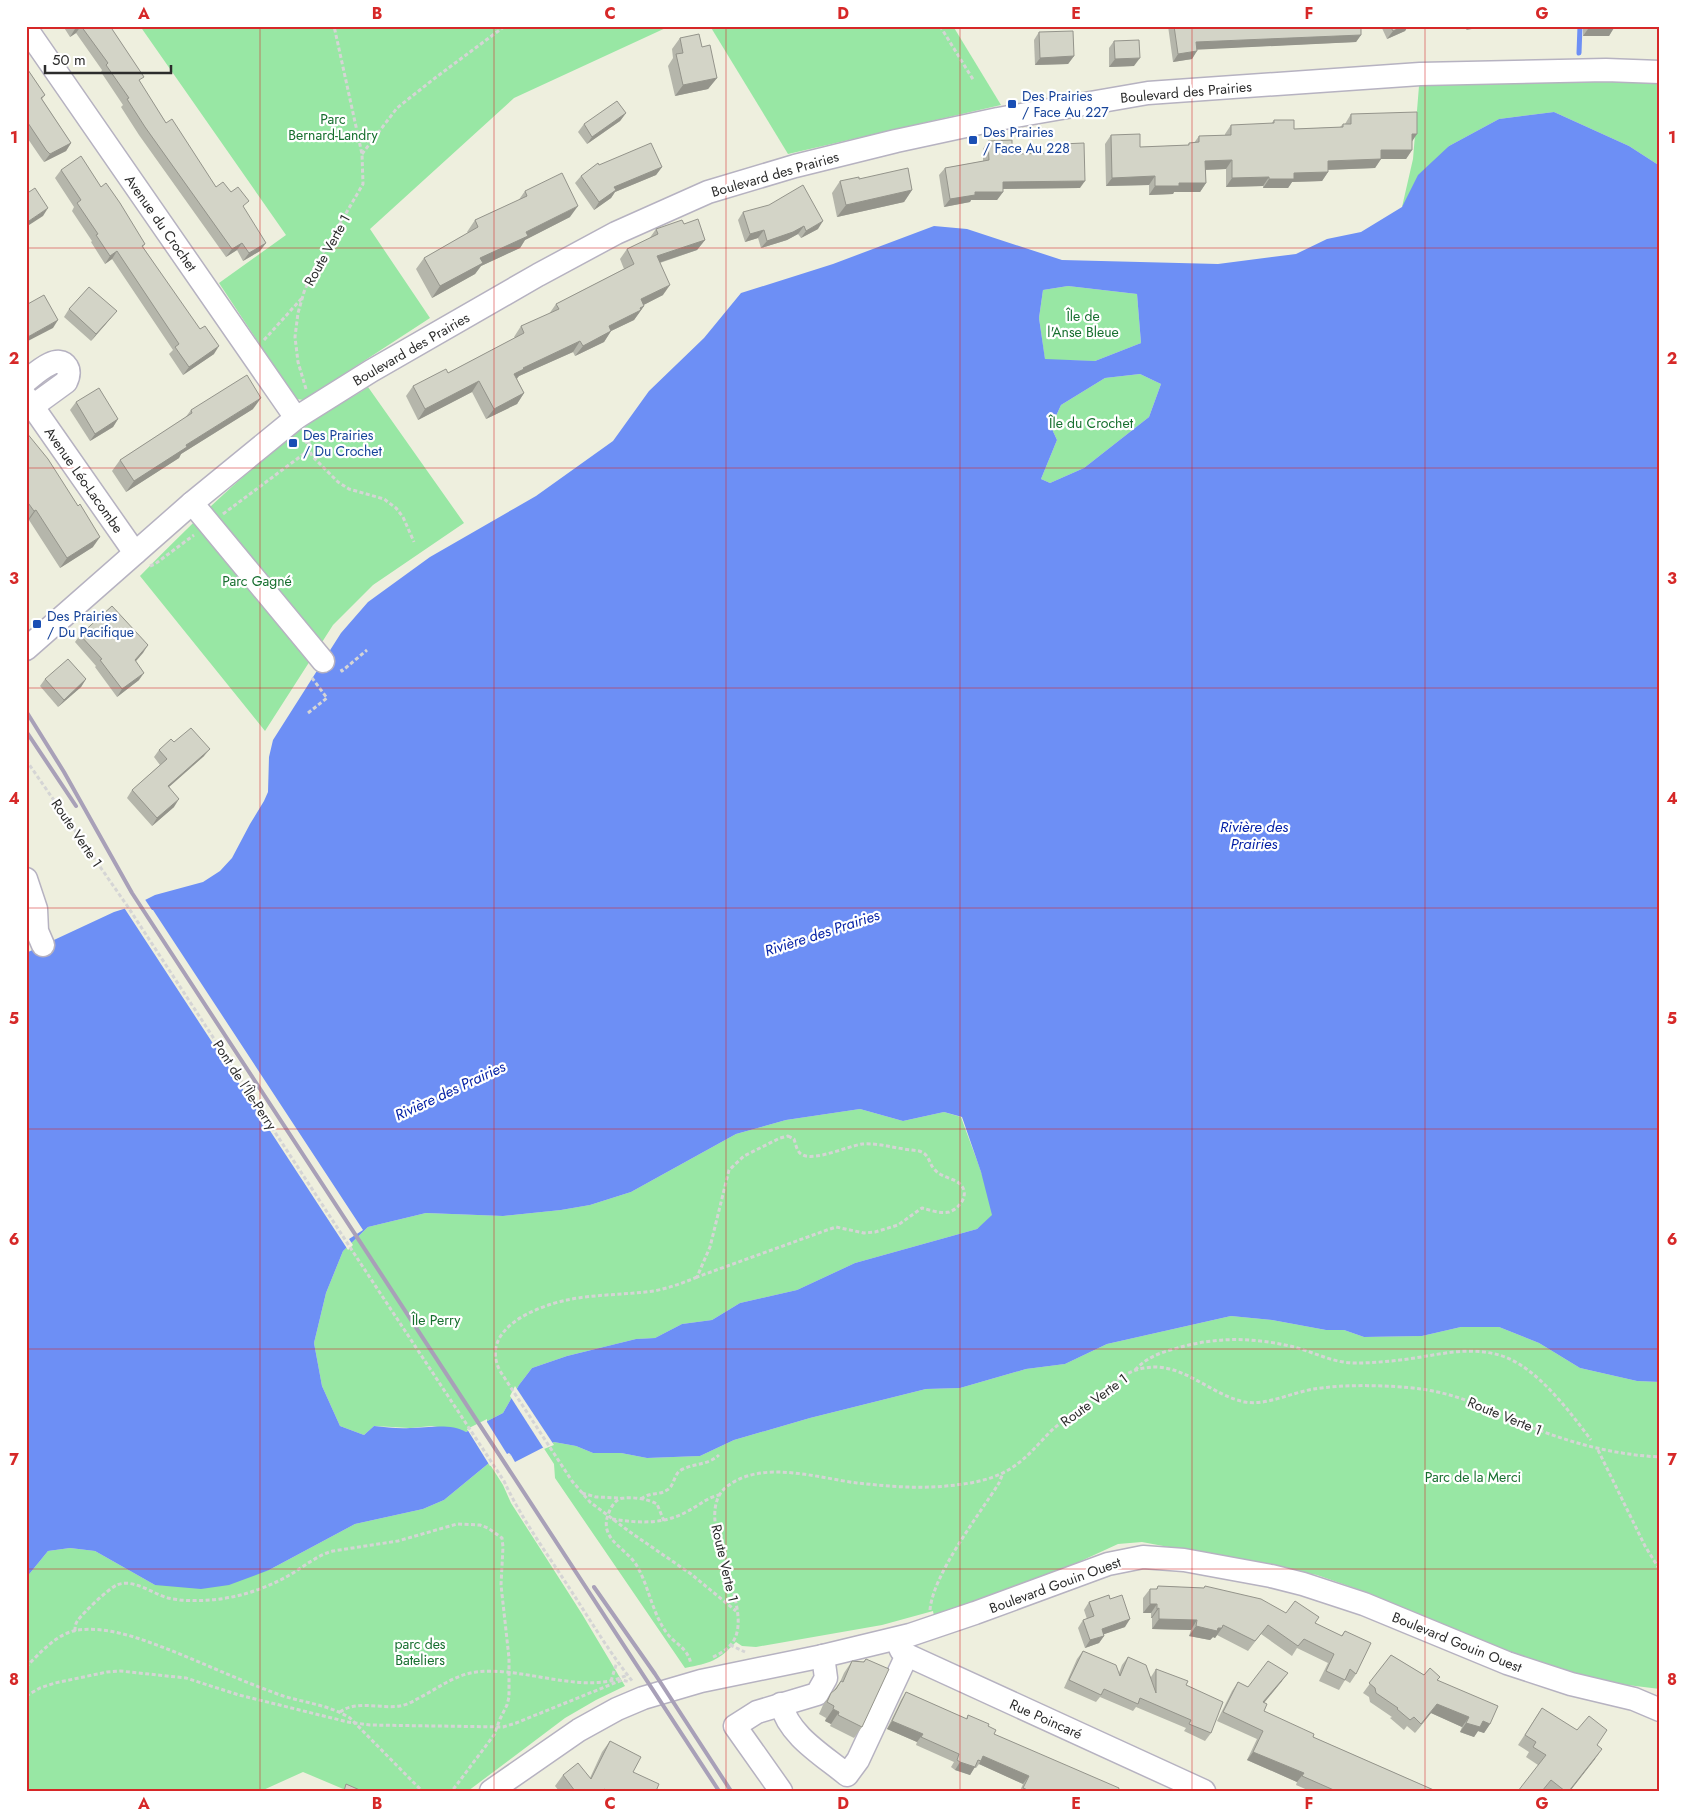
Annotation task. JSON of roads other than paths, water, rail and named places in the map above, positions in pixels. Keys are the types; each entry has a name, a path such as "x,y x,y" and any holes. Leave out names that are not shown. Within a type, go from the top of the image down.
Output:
{"street":[{"name":"Avenue du Crochet","path":"26,28 251,353 301,415"},
{"name":"Boulevard des Prairies","path":"26,649 139,560 192,503 301,415 371,371 616,233 708,192 795,166 998,119 1148,93 1420,74 1606,70 1660,72"},
{"name":"Avenue Léo-Lacombe","path":"26,381 52,362 60,361 65,364 69,376 66,382 30,402 139,560"},
{"path":"192,503 324,668"},
{"path":"26,879 36,909 37,931 43,945"},
{"name":"Boulevard Gouin Ouest","path":"491,1791 567,1737 626,1705 688,1684 823,1656 901,1647 975,1613 1108,1564 1136,1558 1170,1558 1271,1576 1332,1593 1507,1663 1571,1684 1634,1699 1660,1710"},
{"path":"781,1704 786,1717 800,1736 846,1775 858,1760 901,1647"},
{"name":"Rue Poincaré","path":"901,1647 1204,1791"},
{"path":"781,1791 734,1726 757,1712 817,1694 826,1678 823,1656"},
{"name":"Boulevard Gouin Ouest","path":"1634,1699 1660,1699"}],"water":[{"name":"Rivière des Prairies","path":"1554,112 1629,146 1660,166 1660,1382 1637,1381 1580,1368 1539,1343 1499,1327 1461,1327 1422,1336 1364,1337 1344,1330 1326,1330 1272,1320 1231,1316 1107,1344 1065,1364 1026,1369 960,1388 926,1389 810,1418 734,1440 700,1456 647,1458 621,1453 593,1453 576,1446 554,1442 515,1462 511,1455 489,1463 444,1500 423,1509 355,1524 269,1570 229,1585 201,1589 155,1585 95,1551 70,1548 48,1551 26,1578 26,953 155,895 203,882 220,871 232,858 268,792 269,757 273,740 341,633 368,602 430,557 536,496 613,441 649,391 704,338 741,293 833,264 934,226 967,229 1062,260 1218,264 1296,254 1327,239 1361,232 1402,207 1418,175 1449,146 1499,119","holes":["1068,286 1137,294 1141,343 1095,361 1045,359 1039,318 1043,290","1140,374 1161,384 1149,417 1084,468 1050,483 1041,479 1057,440 1051,427 1061,405 1105,378","860,1109 903,1121 944,1112 962,1117 981,1172 992,1215 977,1229 855,1263 797,1290 740,1303 712,1320 682,1324 655,1338 636,1339 567,1356 532,1368 519,1385 503,1413 466,1432 446,1427 401,1428 374,1426 364,1435 340,1426 322,1386 314,1343 326,1293 343,1251 368,1227 426,1213 503,1216 590,1205 631,1192 736,1134 786,1120"]}],"waterway":[{"path":"1579,53 1580,26"}],"railway":[{"path":"26,711 64,772 132,893 719,1791"},
{"path":"26,731 76,806"},
{"path":"594,1587 655,1674 731,1791"}],"place":[{"name":"Des Prairies / Face Au 227","path":"1012,104"},
{"name":"Des Prairies / Face Au 228","path":"973,140"},
{"name":"Des Prairies / Du Crochet","path":"293,443"},
{"name":"Des Prairies / Du Pacifique","path":"37,624"}],"park label":[{"name":"Parc Bernard-Landry","path":"333,128"},
{"name":"Île de l'Anse Bleue","path":"1083,324"},
{"name":"Île du Crochet","path":"1091,423"},
{"name":"Parc Gagné","path":"257,581"},
{"name":"Île Perry","path":"436,1320"},
{"name":"Parc de la Merci","path":"1473,1477"},
{"name":"parc des Bateliers","path":"420,1652"}]}
